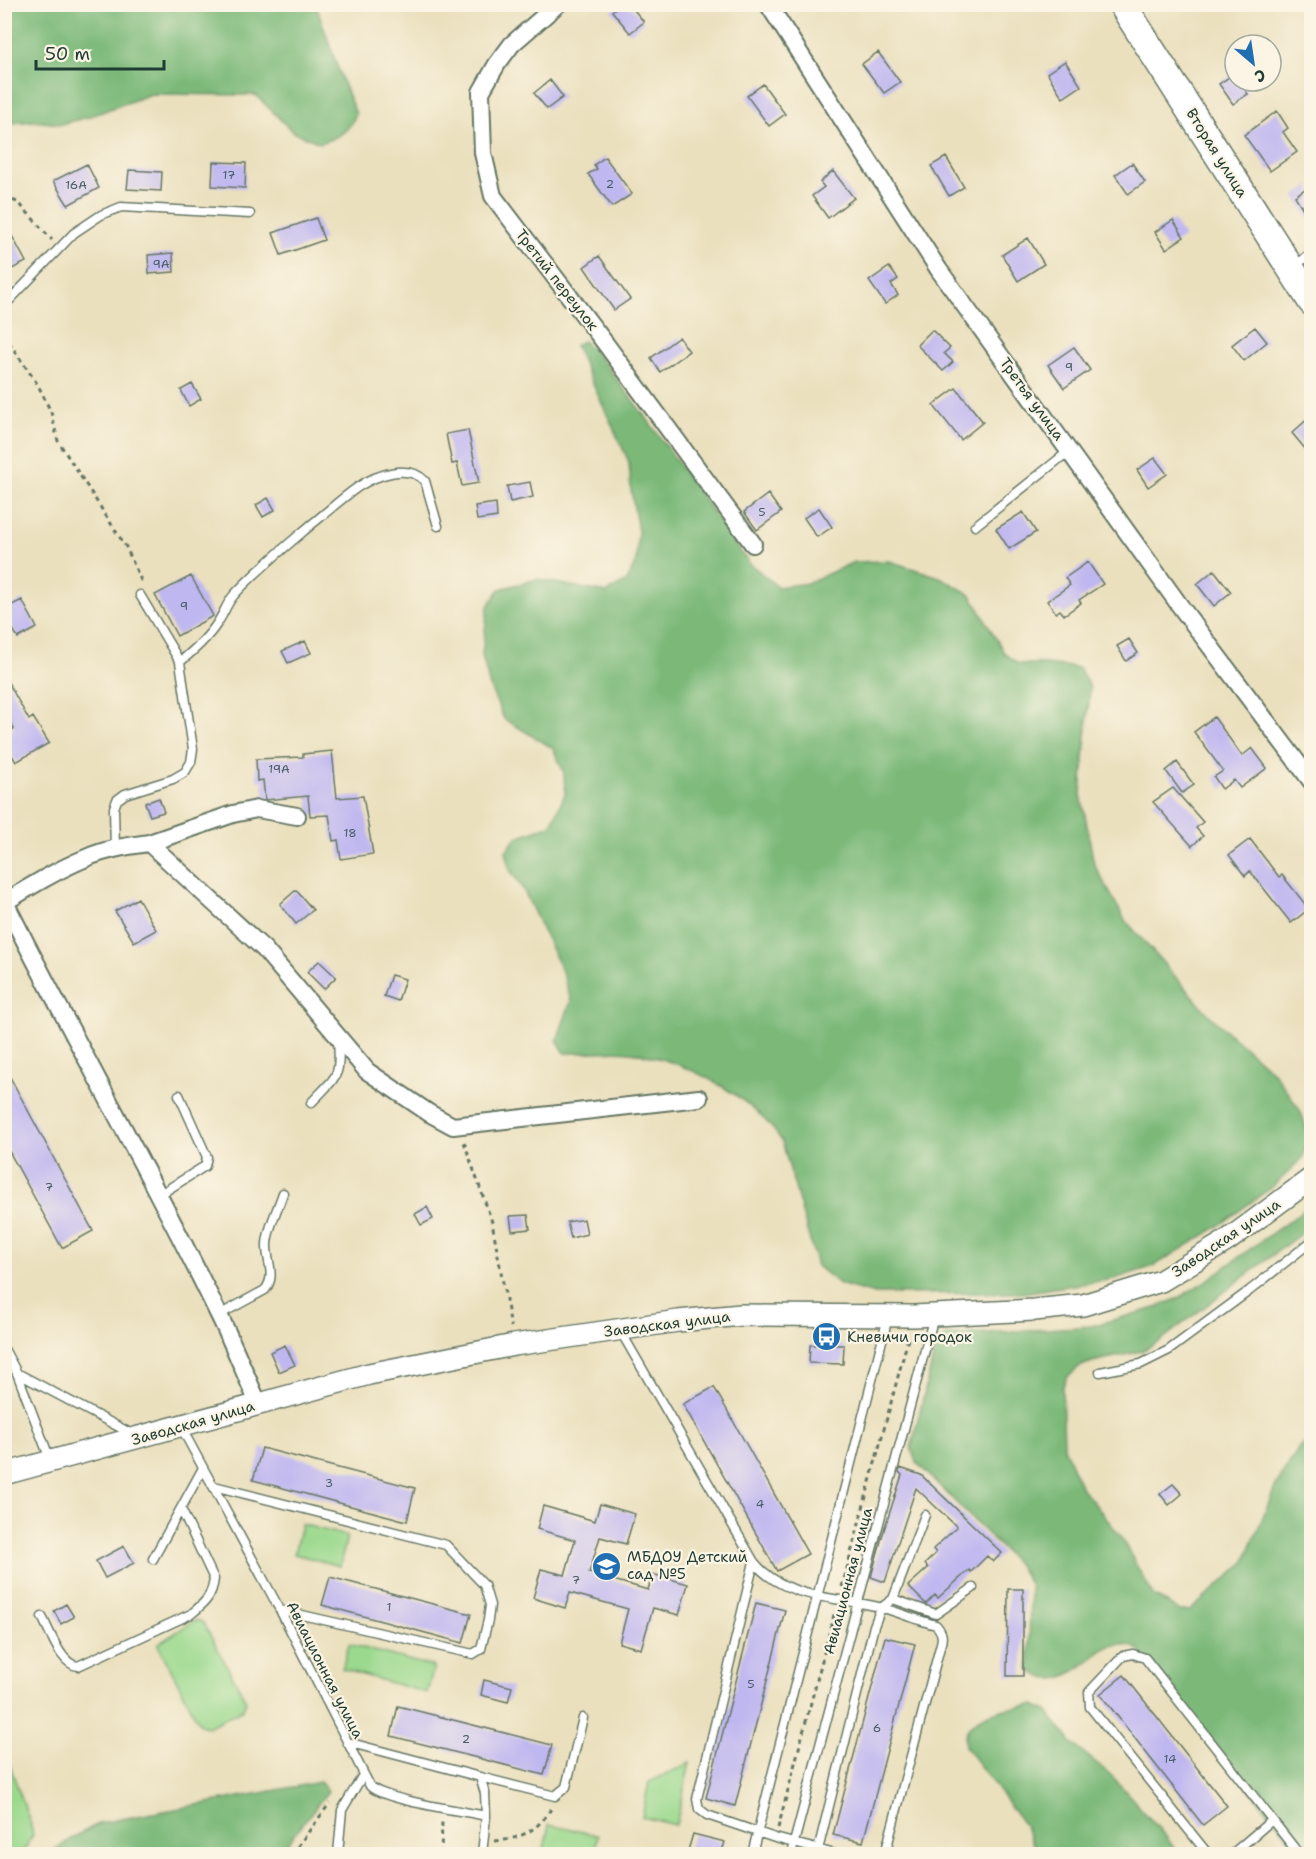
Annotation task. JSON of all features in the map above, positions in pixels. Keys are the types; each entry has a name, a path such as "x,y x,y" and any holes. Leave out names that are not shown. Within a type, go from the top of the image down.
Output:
{"main road":[{"name":"Вторая улица","path":"1122,4 1311,302"}],"street":[{"name":"Третий переулок","path":"558,4 512,44 481,92 483,153 493,196 753,544"},
{"name":"Третья улица","path":"768,4 939,270 1183,610 1311,782"},
{"path":"259,1405 219,1315 159,1195 55,1002 5,902 87,857 149,843 233,814 257,809 297,816"},
{"path":"149,843 264,950 367,1071 429,1113 453,1126 699,1098"},
{"name":"Заводская улица","path":"4,1474 369,1374 514,1344 741,1315 924,1316 1083,1305 1161,1281 1228,1240 1311,1178"}],"lane":[{"path":"4,306 74,233 92,220 121,207 250,214"},
{"path":"1290,270 1311,252"},
{"path":"975,526 1070,450"},
{"path":"180,662 204,641 236,593 289,544 359,486 383,475 413,472 425,481 438,526"},
{"path":"115,849 114,808 117,800 125,794 173,779 185,772 191,762 193,749 180,662 140,595"},
{"path":"311,1103 335,1078 338,1070 338,1038"},
{"path":"159,1195 205,1166 207,1162 207,1157 179,1095"},
{"path":"219,1315 265,1290 270,1284 271,1270 267,1256 267,1242 283,1193"},
{"path":"1100,1372 1141,1364 1169,1350 1249,1291 1311,1241"},
{"path":"752,1854 888,1316"},
{"name":"Авиационная улица","path":"791,1854 856,1604 924,1316"},
{"path":"619,1329 754,1563 763,1573 777,1584 818,1597 881,1608 936,1625 940,1630 943,1637 885,1854"},
{"path":"4,1349 17,1373 51,1462"},
{"path":"17,1373 140,1438"},
{"name":"Авиационная улица","path":"180,1426 280,1610 370,1786 379,1792 486,1816"},
{"path":"153,1559 203,1468"},
{"path":"214,1486 446,1545 484,1585 490,1605 481,1649 473,1654 280,1610"},
{"path":"42,1617 65,1660 72,1666 78,1666 192,1614 205,1603 213,1592 214,1579 181,1509"},
{"path":"818,1853 874,1626 881,1608 893,1599 925,1515"},
{"path":"754,1563 697,1799 699,1809 707,1815 818,1853 835,1854"},
{"path":"893,1599 936,1614 974,1588"},
{"path":"1209,1854 1090,1707 1089,1692 1096,1681 1123,1656 1133,1654 1145,1658 1299,1854"},
{"path":"347,1742 555,1796 566,1787 583,1718"},
{"path":"338,1854 342,1810 363,1775"},
{"path":"480,1777 485,1793 486,1816 482,1854"},
{"path":"1232,1854 1272,1820"}],"path":[{"path":"4,198 18,202 29,212 58,249"},
{"path":"4,335 38,385 51,412 58,441 126,547 144,583 140,595"},
{"path":"453,1126 464,1144 492,1222 514,1344"},
{"path":"775,1838 838,1601 924,1316"},
{"path":"483,1842 513,1839 532,1831 546,1818 553,1806 555,1796"},
{"path":"292,1854 332,1801"},
{"path":"441,1854 442,1807"}],"green space":[{"path":"5,4 316,5 356,114 350,126 342,133 320,143 293,132 256,95 151,94 88,117 61,124 32,121 5,124"},
{"path":"583,341 594,350 647,419 748,562 778,587 808,583 854,562 889,561 940,577 971,595 1005,654 1019,664 1079,668 1090,688 1081,794 1094,864 1125,920 1211,1017 1274,1073 1300,1110 1309,1135 1303,1157 1276,1184 1216,1228 1154,1266 1114,1279 1021,1293 875,1294 839,1284 817,1266 782,1141 769,1124 735,1095 694,1072 651,1056 623,1051 565,1053 557,1040 571,1001 562,971 523,889 510,870 506,851 517,837 551,825 565,794 564,773 553,748 504,719 490,687 482,655 488,606 500,589 537,579 606,593 627,581 636,561 638,531 629,462 575,345"},
{"path":"1311,1205 1311,1226 1161,1340 1142,1351 1079,1367 1067,1377 1062,1388 1064,1447 1080,1486 1119,1534 1153,1595 1180,1611 1190,1611 1244,1563 1276,1485 1300,1446 1311,1441 1311,1854 1301,1854 1138,1649 1122,1645 1109,1647 1071,1673 1055,1679 1047,1679 1029,1669 1030,1586 1019,1566 916,1462 911,1448 936,1345 946,1336 1091,1326 1152,1309 1179,1298 1206,1281"},
{"path":"301,1524 347,1536 340,1566 294,1554"},
{"path":"195,1620 204,1624 246,1701 243,1709 208,1727 199,1723 158,1644"},
{"path":"349,1644 434,1667 427,1693 342,1669"},
{"path":"1034,1705 1047,1711 1071,1742 1113,1777 1167,1838 1178,1854 1038,1854 1024,1825 965,1746 965,1735 978,1719 1000,1710"},
{"path":"5,1752 33,1835 22,1854 5,1854"},
{"path":"690,1763 676,1825 642,1817 649,1782"},
{"path":"320,1782 328,1791 279,1854 48,1854 100,1823"},
{"path":"549,1825 598,1835 594,1854 543,1854"}],"building":[{"path":"620,4 629,4 644,22 630,33 612,11"},
{"path":"878,52 900,82 884,93 862,64"},
{"path":"1065,61 1081,86 1063,98 1047,73"},
{"path":"550,80 563,97 547,109 534,93"},
{"path":"763,84 785,114 769,126 747,96"},
{"path":"1225,93 1247,93 1248,94 1233,104"},
{"path":"1277,111 1288,128 1283,132 1297,152 1270,171 1244,135"},
{"path":"605,157 632,194 612,207 588,174 597,169 594,165"},
{"path":"946,157 964,187 949,196 931,166"},
{"path":"213,162 246,163 245,188 212,186"},
{"path":"1132,163 1145,182 1128,194 1115,175"},
{"path":"87,164 99,188 68,205 53,181"},
{"path":"129,170 162,172 161,191 127,189"},
{"path":"833,171 854,198 828,218 812,196 824,187 820,182"},
{"path":"1311,185 1311,222 1295,196"},
{"path":"316,218 324,240 281,255 273,233"},
{"path":"1173,220 1184,237 1166,249 1155,232"},
{"path":"4,221 26,262 4,273"},
{"path":"1028,238 1044,264 1018,281 1002,255"},
{"path":"173,253 174,272 149,274 148,255"},
{"path":"599,256 630,299 614,310 584,267"},
{"path":"889,267 898,279 891,284 898,295 885,304 869,281"},
{"path":"1255,327 1267,342 1244,361 1232,345"},
{"path":"932,330 950,348 944,353 953,362 943,371 917,345"},
{"path":"679,337 689,351 660,372 651,358"},
{"path":"1074,347 1090,370 1064,388 1048,365"},
{"path":"192,384 201,399 189,406 181,390"},
{"path":"956,388 983,422 961,440 933,405"},
{"path":"1311,416 1311,456 1292,433"},
{"path":"468,430 479,483 462,486 457,463 452,464 446,434"},
{"path":"1155,458 1167,474 1148,487 1137,470"},
{"path":"530,482 533,497 510,502 507,486"},
{"path":"768,494 781,512 757,530 744,512"},
{"path":"268,498 275,510 263,517 256,505"},
{"path":"496,503 497,517 477,520 475,506"},
{"path":"819,508 832,527 817,537 804,518"},
{"path":"1023,512 1036,532 1009,549 996,529"},
{"path":"1088,562 1103,584 1079,600 1081,603 1064,615 1060,610 1056,613 1047,601 1070,585 1065,578"},
{"path":"1214,570 1231,592 1214,606 1197,584"},
{"path":"191,576 213,616 177,636 155,595"},
{"path":"22,600 37,628 18,638 4,609"},
{"path":"1129,639 1138,653 1126,661 1117,646"},
{"path":"305,641 311,653 288,663 282,651"},
{"path":"4,675 29,720 33,717 49,743 16,762 4,742 4,734 14,729 4,711"},
{"path":"1214,717 1242,756 1252,748 1267,768 1240,788 1234,780 1222,789 1214,777 1223,771 1194,732"},
{"path":"332,751 337,798 363,796 373,854 341,859 338,840 333,841 329,815 310,816 308,796 265,800 263,780 257,781 256,759 303,757 303,754"},
{"path":"1177,762 1194,785 1182,793 1166,771"},
{"path":"1173,788 1203,822 1196,828 1203,836 1192,846 1153,802"},
{"path":"159,798 164,812 150,816 145,803"},
{"path":"1250,839 1279,877 1282,875 1309,909 1291,923 1250,871 1245,876 1229,855"},
{"path":"296,890 313,910 296,924 280,904"},
{"path":"138,898 156,930 134,942 115,911"},
{"path":"319,961 336,977 324,989 307,972"},
{"path":"391,975 405,979 398,1001 384,996"},
{"path":"4,1066 93,1231 62,1248 4,1142"},
{"path":"427,1207 433,1219 421,1225 415,1214"},
{"path":"528,1215 530,1229 512,1231 510,1216"},
{"path":"584,1219 587,1234 571,1238 567,1222"},
{"path":"285,1345 295,1365 279,1372 270,1352"},
{"path":"810,1345 844,1345 843,1364 809,1363"},
{"path":"714,1387 808,1554 777,1571 683,1404"},
{"path":"262,1448 415,1488 407,1521 253,1480"},
{"path":"900,1468 921,1475 1002,1553 993,1562 987,1556 938,1598 935,1595 926,1604 908,1586 928,1568 925,1564 936,1553 933,1549 957,1527 916,1488 885,1582 871,1577 902,1475 899,1472"},
{"path":"1173,1484 1182,1494 1169,1505 1160,1494"},
{"path":"600,1504 635,1514 626,1544 600,1537 589,1573 648,1590 652,1574 688,1584 679,1615 653,1608 641,1649 619,1643 628,1609 570,1593 565,1608 533,1598 541,1569 565,1575 575,1540 537,1529 543,1506 595,1521"},
{"path":"124,1546 134,1563 105,1578 96,1561"},
{"path":"330,1577 471,1614 463,1643 322,1605"},
{"path":"1008,1589 1023,1589 1023,1676 1007,1676"},
{"path":"756,1603 785,1610 735,1806 706,1798"},
{"path":"66,1604 74,1617 61,1624 54,1611"},
{"path":"885,1637 915,1644 863,1842 833,1835"},
{"path":"1124,1675 1227,1806 1203,1825 1100,1694"},
{"path":"484,1680 512,1687 508,1702 481,1695"},
{"path":"398,1706 552,1745 544,1775 391,1736"},
{"path":"693,1834 725,1842 721,1854 687,1854"}],"place":[{"name":"Кневичи городок","path":"826,1337"},
{"name":"МБДОУ Детский сад №5","path":"606,1566"}]}
